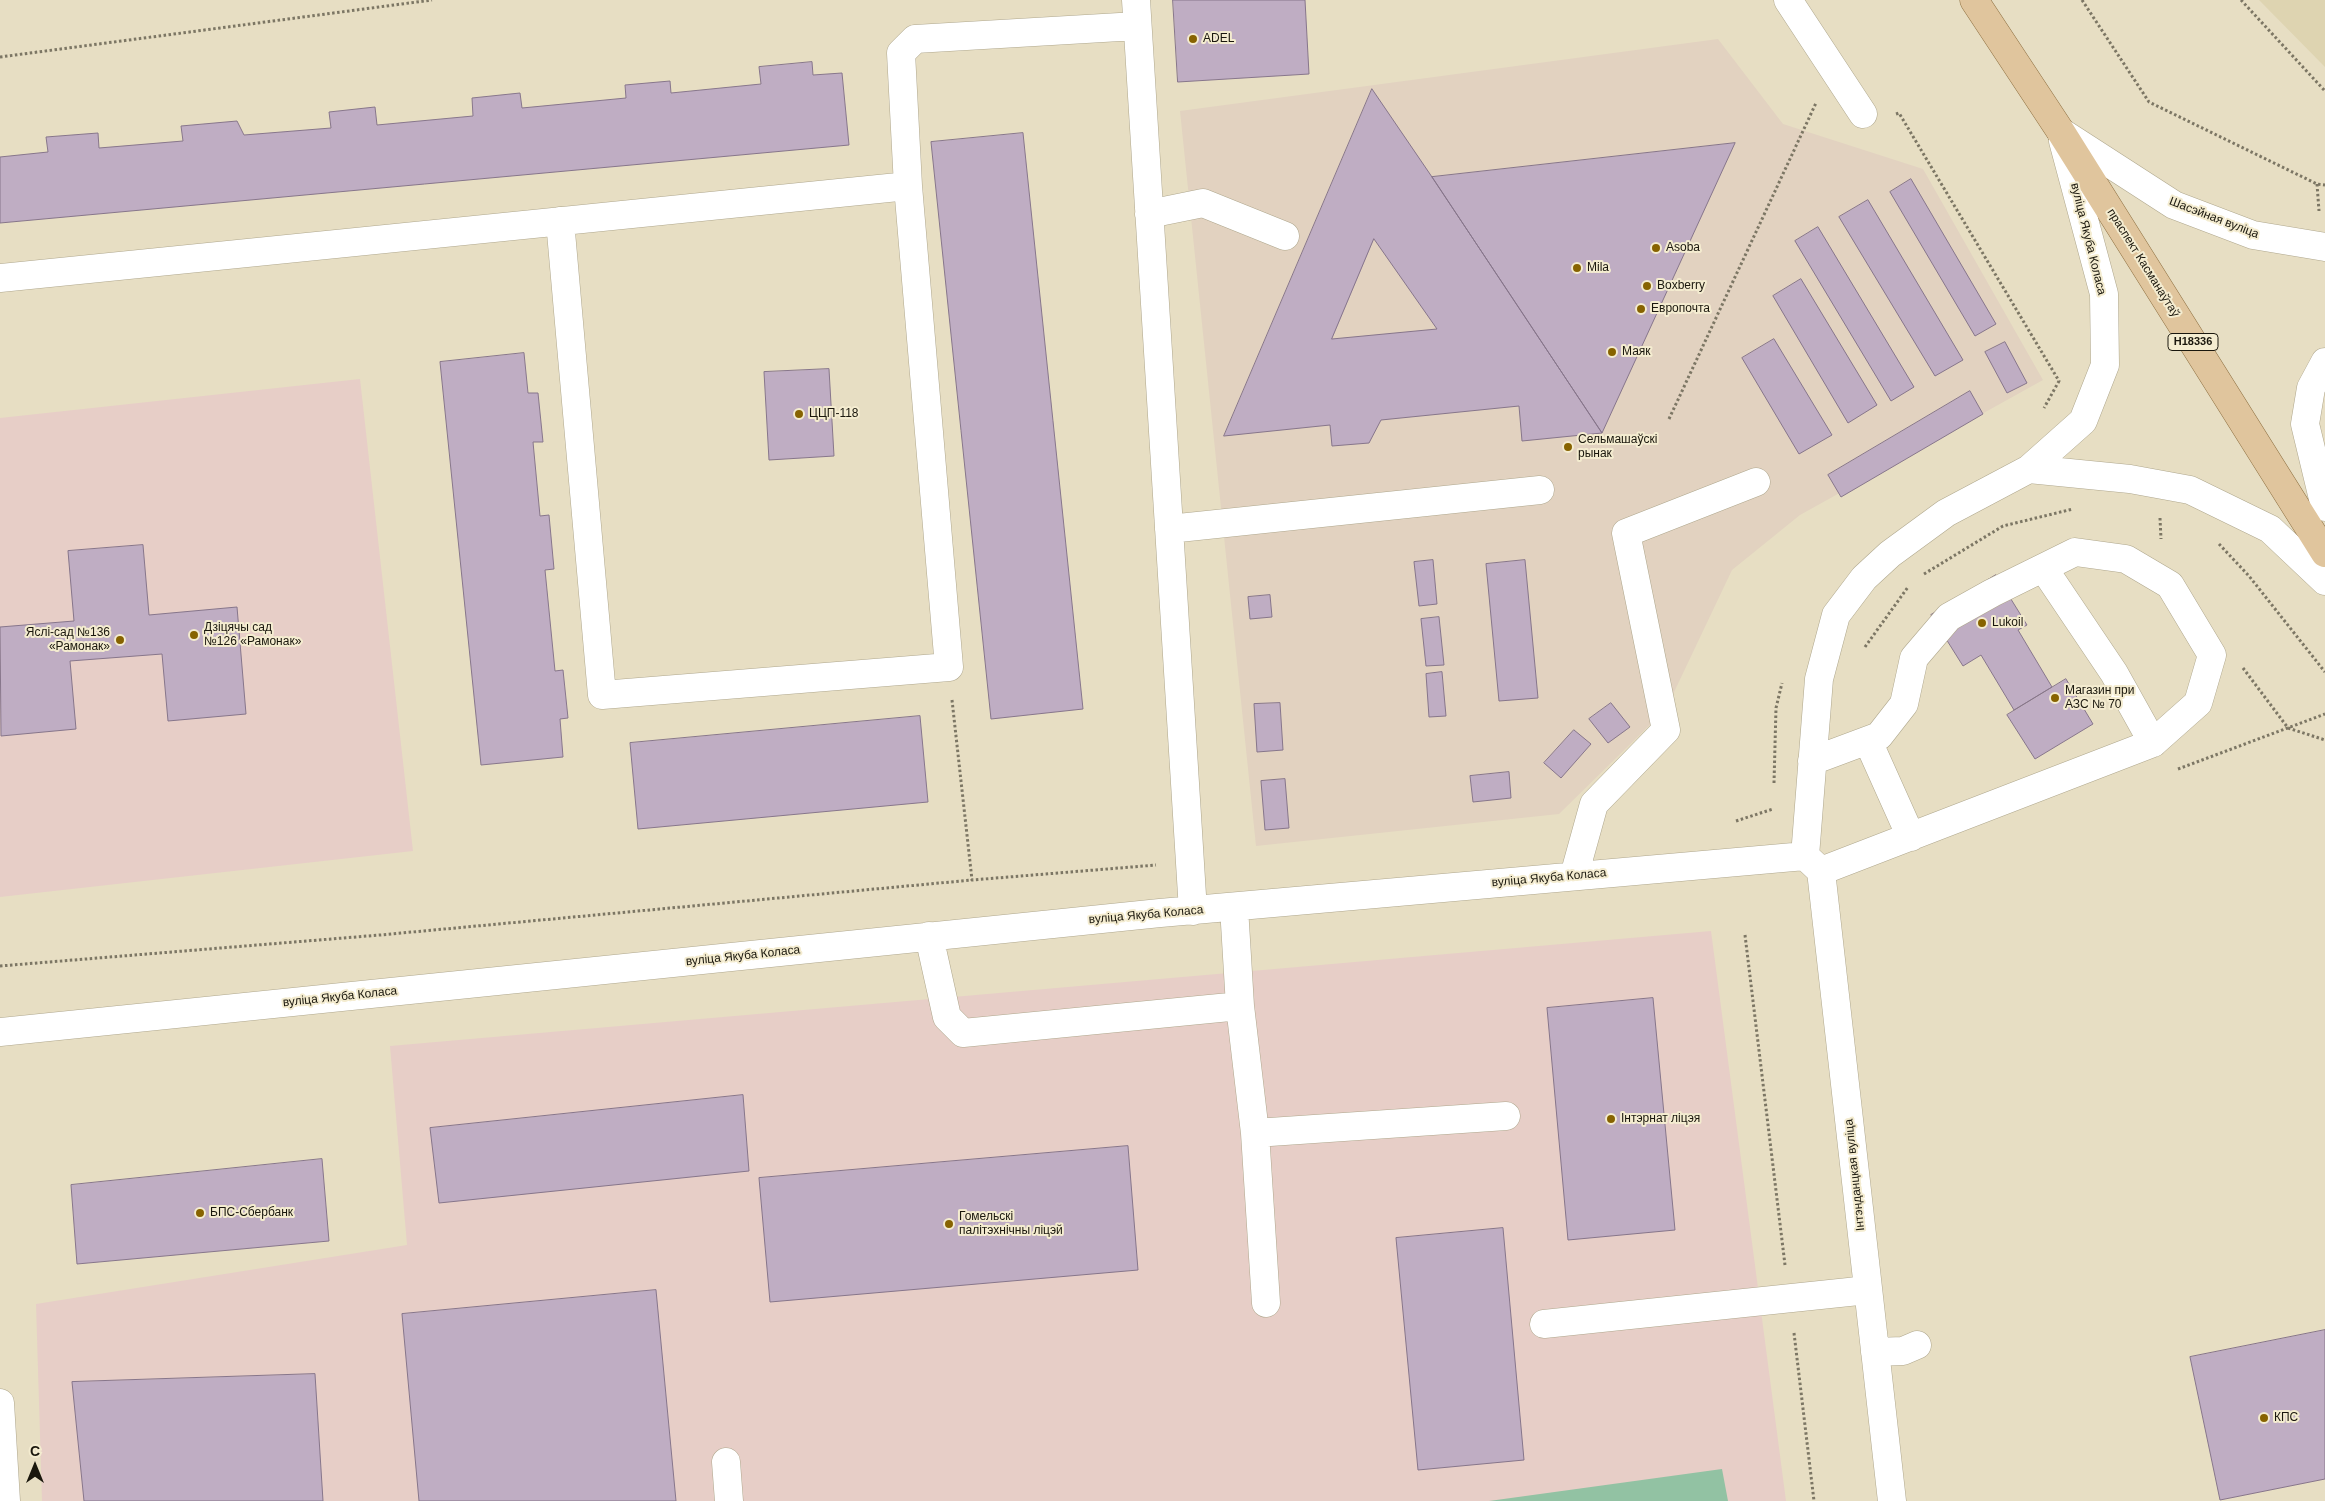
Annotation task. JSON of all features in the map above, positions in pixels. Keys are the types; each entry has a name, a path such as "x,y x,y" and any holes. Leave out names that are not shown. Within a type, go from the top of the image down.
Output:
{"main road":[{"name":"праспект Касманаўтаў","path":"1974,0 2061,132 2325,553"}],"street":[{"path":"1788,0 1862,114"},
{"path":"560,221 602,695 949,667 908,186 901,53 915,38 1137,13 1194,911"},
{"name":"Шасэйная вуліца","path":"2061,132 2174,205 2253,235 2325,247"},
{"name":"вуліца Якуба Коласа","path":"0,1032 1160,912 1194,911 1574,876 1813,864 1812,761 1819,679 1836,615 1864,578 1890,554 1946,513 2030,469 2083,421 2105,365 2104,294 2061,132"},
{"path":"0,278 908,186"},
{"path":"1149,214 1203,203 1285,236"},
{"path":"2325,362 2311,388 2305,424 2325,507"},
{"path":"2030,469 2130,479 2190,490 2270,530 2325,581"},
{"path":"1574,876 1594,804 1666,730 1626,533 1756,482"},
{"path":"1169,529 1540,490"},
{"path":"1812,761 1879,736 1904,704 1914,658 1949,617 1992,593 2044,569 2075,552 2126,558 2170,585 2212,655 2198,703 2153,743 1911,837 1813,864"},
{"path":"2044,569 2114,673 2153,743"},
{"path":"1868,741 1911,837"},
{"name":"Інтэнданцкая вуліца","path":"1813,864 1868,1290 1892,1501"},
{"path":"1234,907 1240,1006 1255,1134 1266,1303"},
{"path":"929,936 947,1017 962,1033 1240,1006"},
{"path":"1255,1134 1506,1116"},
{"path":"1544,1324 1868,1290"},
{"path":"1875,1352 1903,1350 1917,1345"},
{"path":"0,1403 6,1501"},
{"path":"726,1462 729,1501"}],"path":[{"path":"0,57 432,0"},
{"path":"2082,0 2149,102 2317,184 2325,185"},
{"path":"2241,0 2325,91"},
{"path":"1669,419 1820,96"},
{"path":"1899,114 2060,381"},
{"path":"2317,184 2320,213"},
{"path":"2213,538 2249,576 2325,672"},
{"path":"949,667 972,880"},
{"path":"2325,714 2288,728 2325,740"},
{"path":"0,966 1156,865 1160,912"},
{"path":"1745,935 1786,1273"},
{"path":"1794,1332 1814,1501"}],"shaded area":[{"path":"2259,0 2325,0 2325,67"},
{"name":"Сельмашаўскі рынак","path":"1718,39 1783,124 1923,169 2043,380 1800,515 1732,570 1666,709 1559,814 1256,846 1180,111"},
{"name":"Дзіцячы сад №126 «Рамонак»","path":"360,379 413,851 0,897 0,418"},
{"path":"1711,931 1786,1501 42,1501 36,1304 407,1245 390,1046"}],"green space":[{"path":"1722,1469 1728,1501 1489,1501"}],"building":[{"path":"1173,0 1305,0 1309,74 1178,82"},
{"path":"812,62 813,75 842,73 849,145 0,223 0,157 48,152 46,137 98,133 99,148 183,141 181,126 237,121 244,135 331,128 329,112 375,107 377,125 473,116 472,98 520,93 522,108 626,98 625,85 670,81 671,93 761,84 759,67"},
{"path":"1372,89 1602,433 1522,441 1519,406 1381,420 1369,443 1332,446 1330,425 1224,436","holes":["1374,239 1437,329 1332,339"]},
{"path":"1023,133 1083,709 991,719 931,142"},
{"path":"1735,143 1602,433 1432,177"},
{"path":"1911,179 1996,324 1975,336 1890,192"},
{"path":"1868,200 1963,360 1935,376 1839,217"},
{"path":"1818,227 1914,387 1891,401 1795,241"},
{"path":"1801,279 1877,405 1848,423 1773,296"},
{"path":"1774,339 1832,435 1799,454 1742,358"},
{"path":"2005,342 2027,383 2007,393 1985,352"},
{"path":"524,353 528,393 538,393 543,442 533,442 540,516 549,515 554,569 545,570 555,671 563,670 568,718 560,719 563,757 481,765 440,362"},
{"name":"ЦЦП-118","path":"829,369 834,456 769,460 764,372"},
{"path":"1970,391 1983,414 1841,497 1828,475"},
{"name":"Яслі-сад №136 «Рамонак»","path":"143,545 149,615 237,607 246,714 168,721 162,654 70,661 76,729 1,736 0,627 74,621 68,551"},
{"path":"1433,560 1437,604 1419,606 1414,562"},
{"path":"1525,560 1538,698 1499,701 1486,564"},
{"path":"1996,575 2027,625 2018,630 2052,687 2014,710 1981,655 1963,666 1931,615"},
{"path":"1270,595 1272,617 1250,619 1248,597"},
{"path":"1439,617 1444,665 1426,666 1421,619"},
{"path":"1442,672 1446,716 1429,717 1426,674"},
{"path":"2066,679 2093,724 2035,759 2007,715"},
{"path":"1280,703 1283,750 1257,752 1254,704"},
{"path":"1611,703 1630,727 1608,743 1589,719"},
{"path":"920,716 928,802 638,829 630,743"},
{"path":"1574,730 1591,744 1561,778 1544,763"},
{"path":"1509,772 1511,798 1473,802 1470,776"},
{"path":"1285,779 1289,828 1265,830 1261,781"},
{"name":"Інтэрнат ліцэя","path":"1653,998 1675,1230 1568,1240 1547,1008"},
{"path":"743,1095 749,1171 439,1203 430,1128"},
{"name":"Гомельскі палітэхнічны ліцэй","path":"1128,1146 1138,1270 770,1302 759,1178"},
{"name":"БПС-Сбербанк","path":"322,1159 329,1241 77,1264 71,1185"},
{"path":"1503,1228 1524,1460 1418,1470 1396,1238"},
{"path":"656,1290 676,1501 419,1501 402,1314"},
{"name":"КПС","path":"2325,1330 2325,1479 2220,1500 2190,1357"},
{"path":"315,1374 323,1501 84,1501 72,1382"}],"place":[{"name":"ADEL","path":"1193,39"},
{"name":"Asoba","path":"1656,248"},
{"name":"Mila","path":"1577,268"},
{"name":"Boxberry","path":"1647,286"},
{"name":"Европочта","path":"1641,309"},
{"name":"Маяк","path":"1612,352"},
{"name":"ЦЦП-118","path":"799,414"},
{"name":"Сельмашаўскі рынак","path":"1568,447"},
{"name":"Lukoil","path":"1982,623"},
{"name":"Дзіцячы сад №126 «Рамонак»","path":"194,635"},
{"name":"Яслі-сад №136 «Рамонак»","path":"120,640"},
{"name":"Магазин при АЗС № 70","path":"2055,698"},
{"name":"Інтэрнат ліцэя","path":"1611,1119"},
{"name":"БПС-Сбербанк","path":"200,1213"},
{"name":"Гомельскі палітэхнічны ліцэй","path":"949,1224"},
{"name":"КПС","path":"2264,1418"}]}
